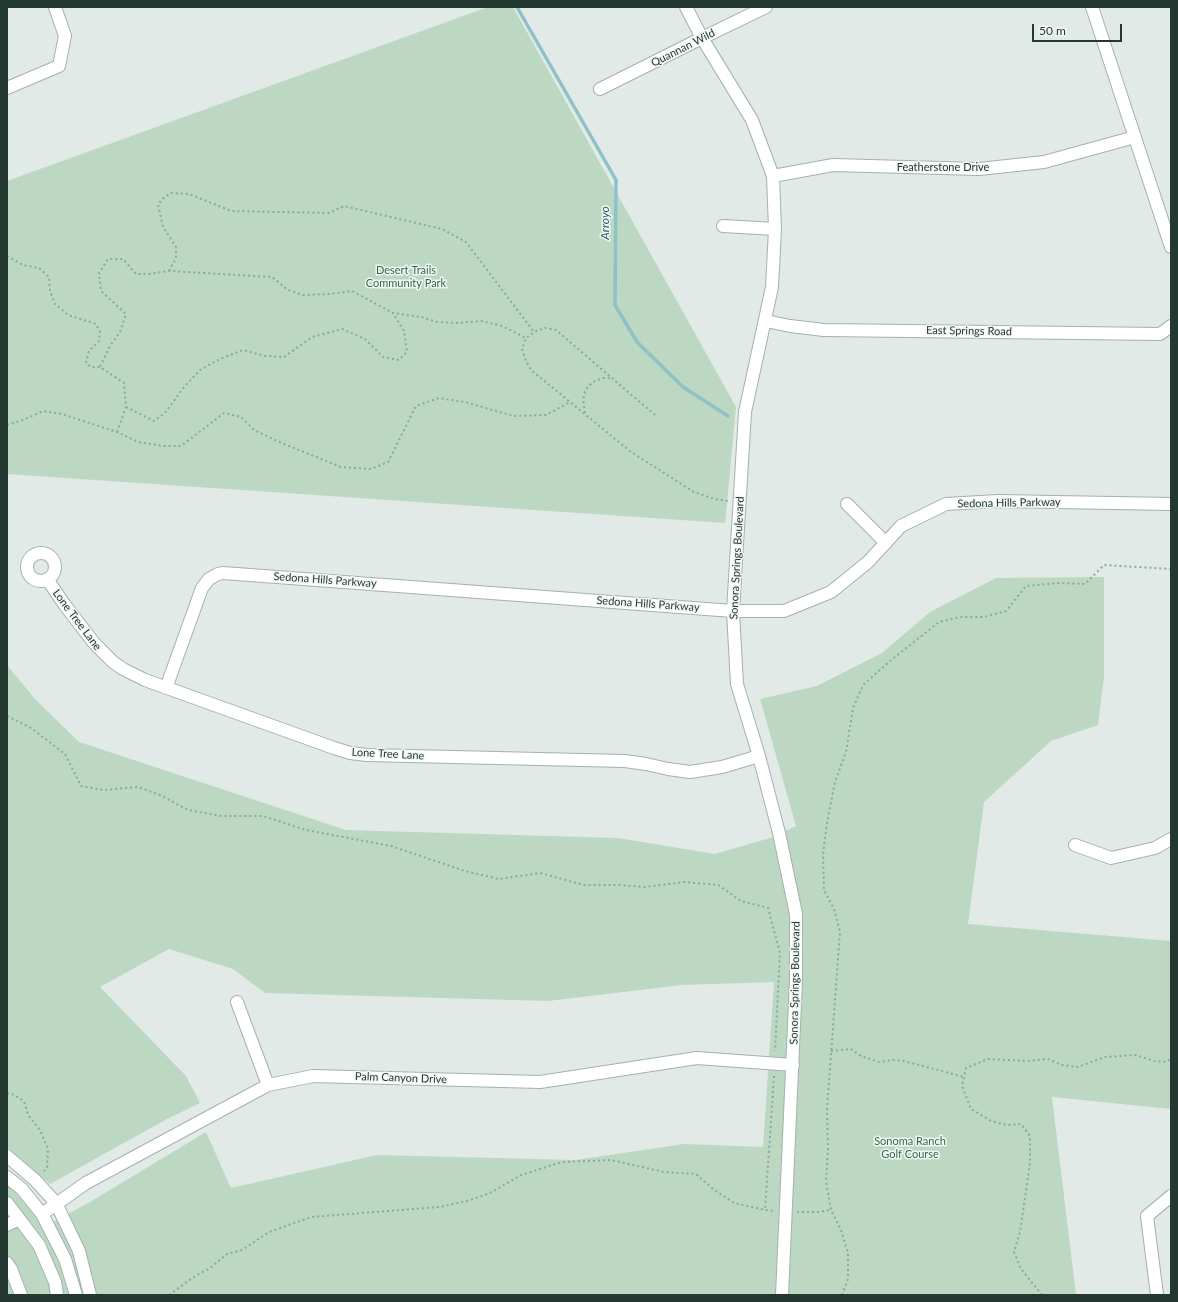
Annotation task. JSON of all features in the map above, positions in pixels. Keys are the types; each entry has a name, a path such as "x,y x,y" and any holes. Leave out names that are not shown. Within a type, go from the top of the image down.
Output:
{"street":[{"path":"7,88 59,66 65,36 55,7"},
{"name":"Sonora Springs Boulevard","path":"686,7 702,38 752,120 773,176 775,229 772,287 766,321 745,412 733,611 737,684 759,756 779,833 796,914 796,980 793,1065 782,1295"},
{"name":"Quannan Wild","path":"600,89 766,7"},
{"path":"1092,7 1171,247"},
{"name":"Featherstone Drive","path":"773,176 833,165 979,169 1044,162 1135,137"},
{"path":"723,226 775,229"},
{"name":"East Springs Road","path":"766,321 790,326 824,330 1160,334 1171,326"},
{"name":"Sedona Hills Parkway","path":"166,688 202,588 209,579 223,573 733,611 784,611 831,592 868,562 901,526 946,504 998,501 1171,504"},
{"path":"847,504 886,543"},
{"name":"Lone Tree Lane","path":"47,579 85,633 113,662 129,672 166,688 334,748 359,754 621,761 690,772 722,767 759,756"},
{"path":"1075,845 1111,858 1155,848 1171,839"},
{"path":"237,1002 268,1085"},
{"name":"Palm Canyon Drive","path":"42,1214 86,1183 268,1085 313,1076 540,1082 697,1058 793,1065"},
{"path":"7,1156 35,1180 56,1203 79,1251 90,1295"},
{"path":"7,1177 22,1189 42,1214 65,1259 76,1295"},
{"path":"1156,1295 1146,1216 1171,1196"},
{"path":"7,1203 39,1245 55,1282 57,1295"},
{"path":"7,1225 19,1219"},
{"path":"7,1263 11,1269 21,1295"}],"path":[{"path":"170,271 176,258 176,247 163,227 158,205 162,199 171,193 189,194 231,211 329,213 344,206 442,229 466,242 534,332"},
{"path":"7,256 22,265 39,268 49,277 50,290 55,304 68,315 96,324 100,332 99,341 89,351 86,363 91,367 100,367 124,383 126,407 117,432"},
{"path":"100,367 110,346 120,332 126,314 101,291 99,273 108,259 123,259 136,274 170,271 272,277 288,290 304,295 352,291 393,312 421,316 437,322 457,323 482,321 502,326 526,338"},
{"path":"126,407 154,421 165,413 184,387 200,370 220,359 243,350 265,356 284,357 312,337 342,329 365,339 383,357 399,360 407,352 404,331 393,312"},
{"path":"655,415 556,330 545,328 534,332 526,338 522,349 531,370 631,452 694,492 714,499 740,502"},
{"path":"585,414 583,399 586,389 593,382 603,378 612,378"},
{"path":"7,425 43,411 62,414 117,432 138,442 164,446 181,446 224,413 241,416 254,430 341,467 371,469 388,462 416,406 438,398 465,402 513,416 546,415 570,402"},
{"path":"842,1295 848,1279 848,1253 841,1230 831,1210 826,1181 828,1108 836,968 840,932 834,909 824,890 823,854 835,782 846,752 853,708 863,685 890,661 939,622 960,617 984,617 1006,611 1026,586 1057,583 1085,584 1104,566 1171,569"},
{"path":"7,716 30,728 65,754 81,786 103,790 138,787 160,795 188,810 222,816 263,816 306,830 391,846 465,871 499,879 540,873 584,885 645,887 684,882 718,885 741,901 768,908 780,954 773,1095 765,1210"},
{"path":"832,1051 851,1049 861,1056 879,1062 893,1060 904,1061 964,1077"},
{"path":"1042,1295 1021,1269 1014,1252 1020,1232 1030,1163 1030,1136 1021,1124 1008,1125 991,1121 971,1109 962,1086 966,1068 988,1059 1026,1061 1048,1059 1062,1065 1078,1067 1105,1057 1136,1055 1154,1062 1167,1062 1171,1058"},
{"path":"7,1093 12,1094 24,1101 28,1115 40,1130 48,1149 47,1168 35,1180"},
{"path":"169,1295 192,1278 210,1268 227,1254 242,1250 269,1232 312,1217 438,1207 467,1201 490,1193 521,1175 562,1162 611,1160 664,1172 696,1174 713,1189 734,1203 765,1210 785,1212 818,1212 831,1210"}],"green space":[{"name":"Desert Trails Community Park","path":"488,7 513,7 736,407 725,523 7,474 7,181"},
{"name":"Sonoma Ranch Golf Course","path":"1104,577 1104,676 1098,725 1051,741 984,802 968,924 1171,941 1171,1109 1052,1097 1076,1295 7,1295 7,1184 44,1227 90,1202 206,1132 231,1188 377,1155 575,1160 684,1144 763,1147 774,982 682,985 548,1001 265,993 233,969 169,949 100,987 186,1076 200,1103 167,1119 50,1184 7,1147 7,665 35,699 79,742 346,830 618,838 715,854 770,838 796,826 760,699 817,686 882,653 930,612 996,578"}],"waterway":[{"name":"Arroyo","path":"517,7 616,180 615,305 637,342 683,387 728,416"}]}
